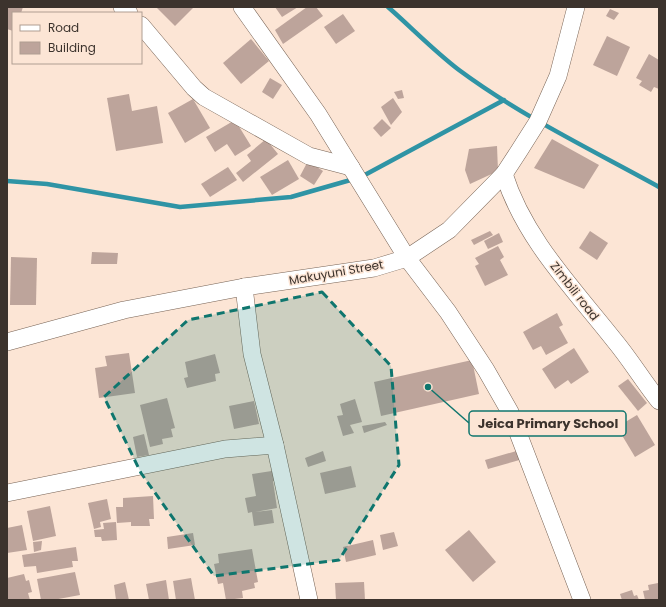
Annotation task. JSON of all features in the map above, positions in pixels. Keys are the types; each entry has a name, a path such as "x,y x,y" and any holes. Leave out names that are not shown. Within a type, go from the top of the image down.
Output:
{"street":[{"path":"242,7 318,114 407,258 448,312 486,370 510,412 582,600"},
{"name":"Makuyuni Street","path":"7,342 124,310 244,287 374,268 407,258 449,230 504,174 538,121 558,76 576,7"},
{"path":"142,26 194,88 204,97 309,156 325,162 351,168"},
{"name":"Zimbili road","path":"504,174 511,197 524,222 547,255 615,341 659,401"},
{"path":"244,287 252,354 275,445 309,600"},
{"path":"7,493 226,449 275,445"}],"highlighted area":[{"path":"322,292 391,366 399,465 339,560 214,576 141,473 104,397 188,320"}],"building":[{"path":"7,7 23,7 21,12 12,12 12,31 7,29"},
{"path":"156,7 194,7 175,26"},
{"path":"275,7 298,7 282,17"},
{"path":"307,7 316,7 323,16 283,44 275,30"},
{"path":"610,9 619,13 614,20 606,16"},
{"path":"343,14 355,31 336,44 324,27"},
{"path":"607,36 630,47 617,76 593,65"},
{"path":"251,39 269,61 241,84 223,63"},
{"path":"649,54 659,60 659,89 654,87 651,92 639,85 642,81 636,78"},
{"path":"270,78 282,85 273,99 262,92"},
{"path":"402,90 404,98 398,99 394,92"},
{"path":"129,94 132,111 157,106 163,143 116,151 107,98"},
{"path":"393,98 402,112 391,125 381,107"},
{"path":"193,99 210,128 185,143 168,113"},
{"path":"382,119 391,128 381,137 373,128"},
{"path":"235,120 251,146 235,156 227,144 215,152 206,137"},
{"path":"266,139 278,154 243,182 236,173 251,161 247,155"},
{"path":"552,139 599,165 584,189 534,168"},
{"path":"497,146 498,171 470,184 465,170 469,149"},
{"path":"288,160 299,179 272,195 260,177"},
{"path":"308,161 323,171 314,185 300,176"},
{"path":"228,167 237,180 210,197 201,184"},
{"path":"490,231 493,235 474,245 471,240"},
{"path":"590,231 608,243 597,260 579,248"},
{"path":"499,233 503,242 488,249 484,241"},
{"path":"498,246 504,257 500,260 508,275 485,286 475,266 479,264 475,258"},
{"path":"92,252 118,253 117,264 91,264"},
{"path":"11,257 37,258 36,305 10,305"},
{"path":"557,313 563,325 559,327 568,343 546,355 541,346 533,350 523,332"},
{"path":"574,348 589,372 571,384 568,380 555,389 542,369"},
{"path":"129,353 135,393 99,398 95,368 107,366 105,356"},
{"path":"215,354 220,373 215,374 216,381 187,388 184,378 188,377 185,362"},
{"path":"472,360 479,394 381,416 374,382"},
{"path":"628,379 647,403 638,411 618,386"},
{"path":"167,398 175,428 171,429 173,437 162,439 163,444 150,447 140,405"},
{"path":"355,399 362,422 350,425 354,433 343,436 337,416 343,415 340,404"},
{"path":"254,401 259,424 234,429 229,406"},
{"path":"637,415 655,445 635,457 617,427"},
{"path":"385,422 387,425 364,433 362,426"},
{"path":"144,434 149,455 137,457 133,437"},
{"path":"520,450 523,459 488,469 485,460"},
{"path":"323,451 326,461 308,467 305,458"},
{"path":"351,466 356,487 325,494 320,473"},
{"path":"278,470 279,480 273,481 277,508 255,512 272,510 274,523 254,526 252,512 248,513 245,498 256,496 252,474"},
{"path":"153,496 154,519 149,519 150,526 131,526 131,522 117,523 116,507 123,507 123,498"},
{"path":"107,499 111,519 100,522 101,527 94,529 88,503"},
{"path":"50,506 56,536 33,541 27,511"},
{"path":"116,522 117,540 102,541 101,537 95,537 94,530 104,529 103,523"},
{"path":"22,525 27,550 7,553 7,528"},
{"path":"469,530 496,562 473,582 445,550"},
{"path":"394,532 398,546 383,550 380,535"},
{"path":"193,533 195,545 168,549 167,537"},
{"path":"373,540 376,555 346,562 343,547"},
{"path":"42,541 41,550 34,552 33,542"},
{"path":"76,547 78,561 72,561 73,567 37,573 36,566 24,567 22,555"},
{"path":"252,549 258,582 254,583 255,588 242,591 243,598 226,600 223,583 218,584 214,564 219,563 218,554"},
{"path":"75,572 80,595 53,600 41,600 37,579"},
{"path":"24,574 26,581 29,580 32,592 28,593 30,600 7,600 7,578"},
{"path":"191,578 195,600 176,600 173,581"},
{"path":"166,580 169,600 149,600 146,584"},
{"path":"125,582 129,600 116,600 114,585"},
{"path":"364,582 365,600 336,600 335,583"},
{"path":"658,583 659,600 645,600 643,591 649,590 648,585"},
{"path":"632,590 634,596 637,595 639,600 622,600 620,594"}],"waterway":[{"path":"388,7 450,63 483,87 557,132 659,187"},
{"path":"361,177 504,100"},
{"path":"7,181 47,184 180,207 291,197 354,179"}],"place":[{"name":"Jeica Primary School","path":"428,387"}]}
